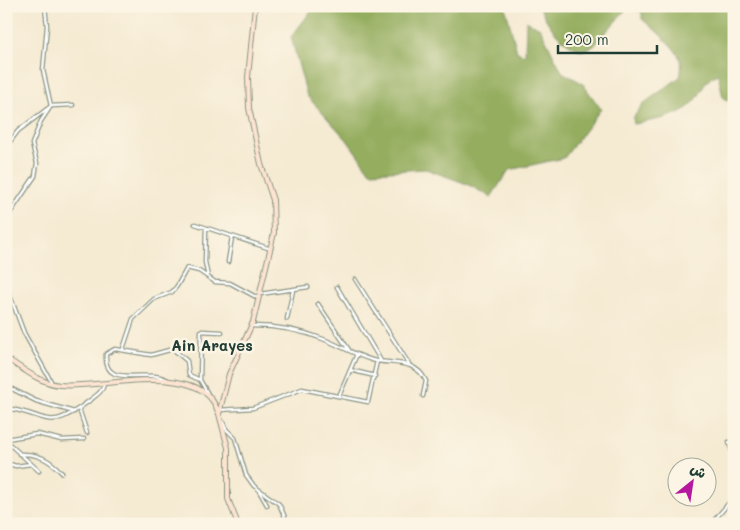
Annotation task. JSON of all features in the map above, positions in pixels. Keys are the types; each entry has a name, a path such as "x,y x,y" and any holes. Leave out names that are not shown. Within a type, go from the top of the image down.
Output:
{"street":[{"path":"6,220 35,176 37,163 32,144 40,121 51,106 43,70 47,26 45,6"},
{"path":"238,524 228,499 228,448 219,412 229,374 251,326 260,296 274,233 273,200 261,164 249,108 248,78 255,6"},
{"path":"6,146 18,131 51,106 73,105"},
{"path":"195,224 271,249"},
{"path":"206,228 205,262 208,277"},
{"path":"228,262 232,237"},
{"path":"123,349 133,319 154,299 172,292 186,269 190,267 215,282 230,283 260,296 308,287"},
{"path":"355,279 410,366"},
{"path":"6,285 24,333 52,384"},
{"path":"337,287 382,361"},
{"path":"287,319 293,290"},
{"path":"318,304 350,351"},
{"path":"251,326 304,332 357,354 382,361 397,361 410,366 419,371 426,381 422,396"},
{"path":"222,332 201,331 200,380 216,406 226,429 236,438 246,475 258,489 267,505"},
{"path":"171,382 164,378 141,374 111,374 108,370 106,354 112,349 151,354 176,350 187,361 189,375 200,380"},
{"path":"339,396 357,354"},
{"path":"6,358 39,379 52,384 69,386 130,381 171,382 192,384 208,394"},
{"path":"219,412 253,408 302,388 368,402 377,360"},
{"path":"350,370 375,376"},
{"path":"6,408 52,420 63,419 79,409 102,390 104,384"},
{"path":"6,386 44,404 74,412"},
{"path":"79,409 87,433"},
{"path":"6,440 38,434 62,440 84,439"},
{"path":"6,440 39,471"},
{"path":"729,442 734,458"},
{"path":"20,454 48,459 62,474"},
{"path":"6,463 16,466 31,464"},
{"path":"258,489 279,504 288,524"},
{"path":"711,524 734,497"}],"green space":[{"path":"315,6 505,6 517,52 525,55 526,21 540,28 562,72 582,83 601,109 564,158 509,170 491,197 467,184 426,169 370,172 347,140 307,96 291,37"},
{"path":"539,6 734,6 734,104 723,98 718,74 708,80 693,103 687,108 665,118 634,124 633,118 643,104 680,77 681,61 674,50 664,38 642,19 642,12 628,7 594,46 581,51 556,33"}],"district":[{"name":"Ain Arayes","path":"212,345"}]}
